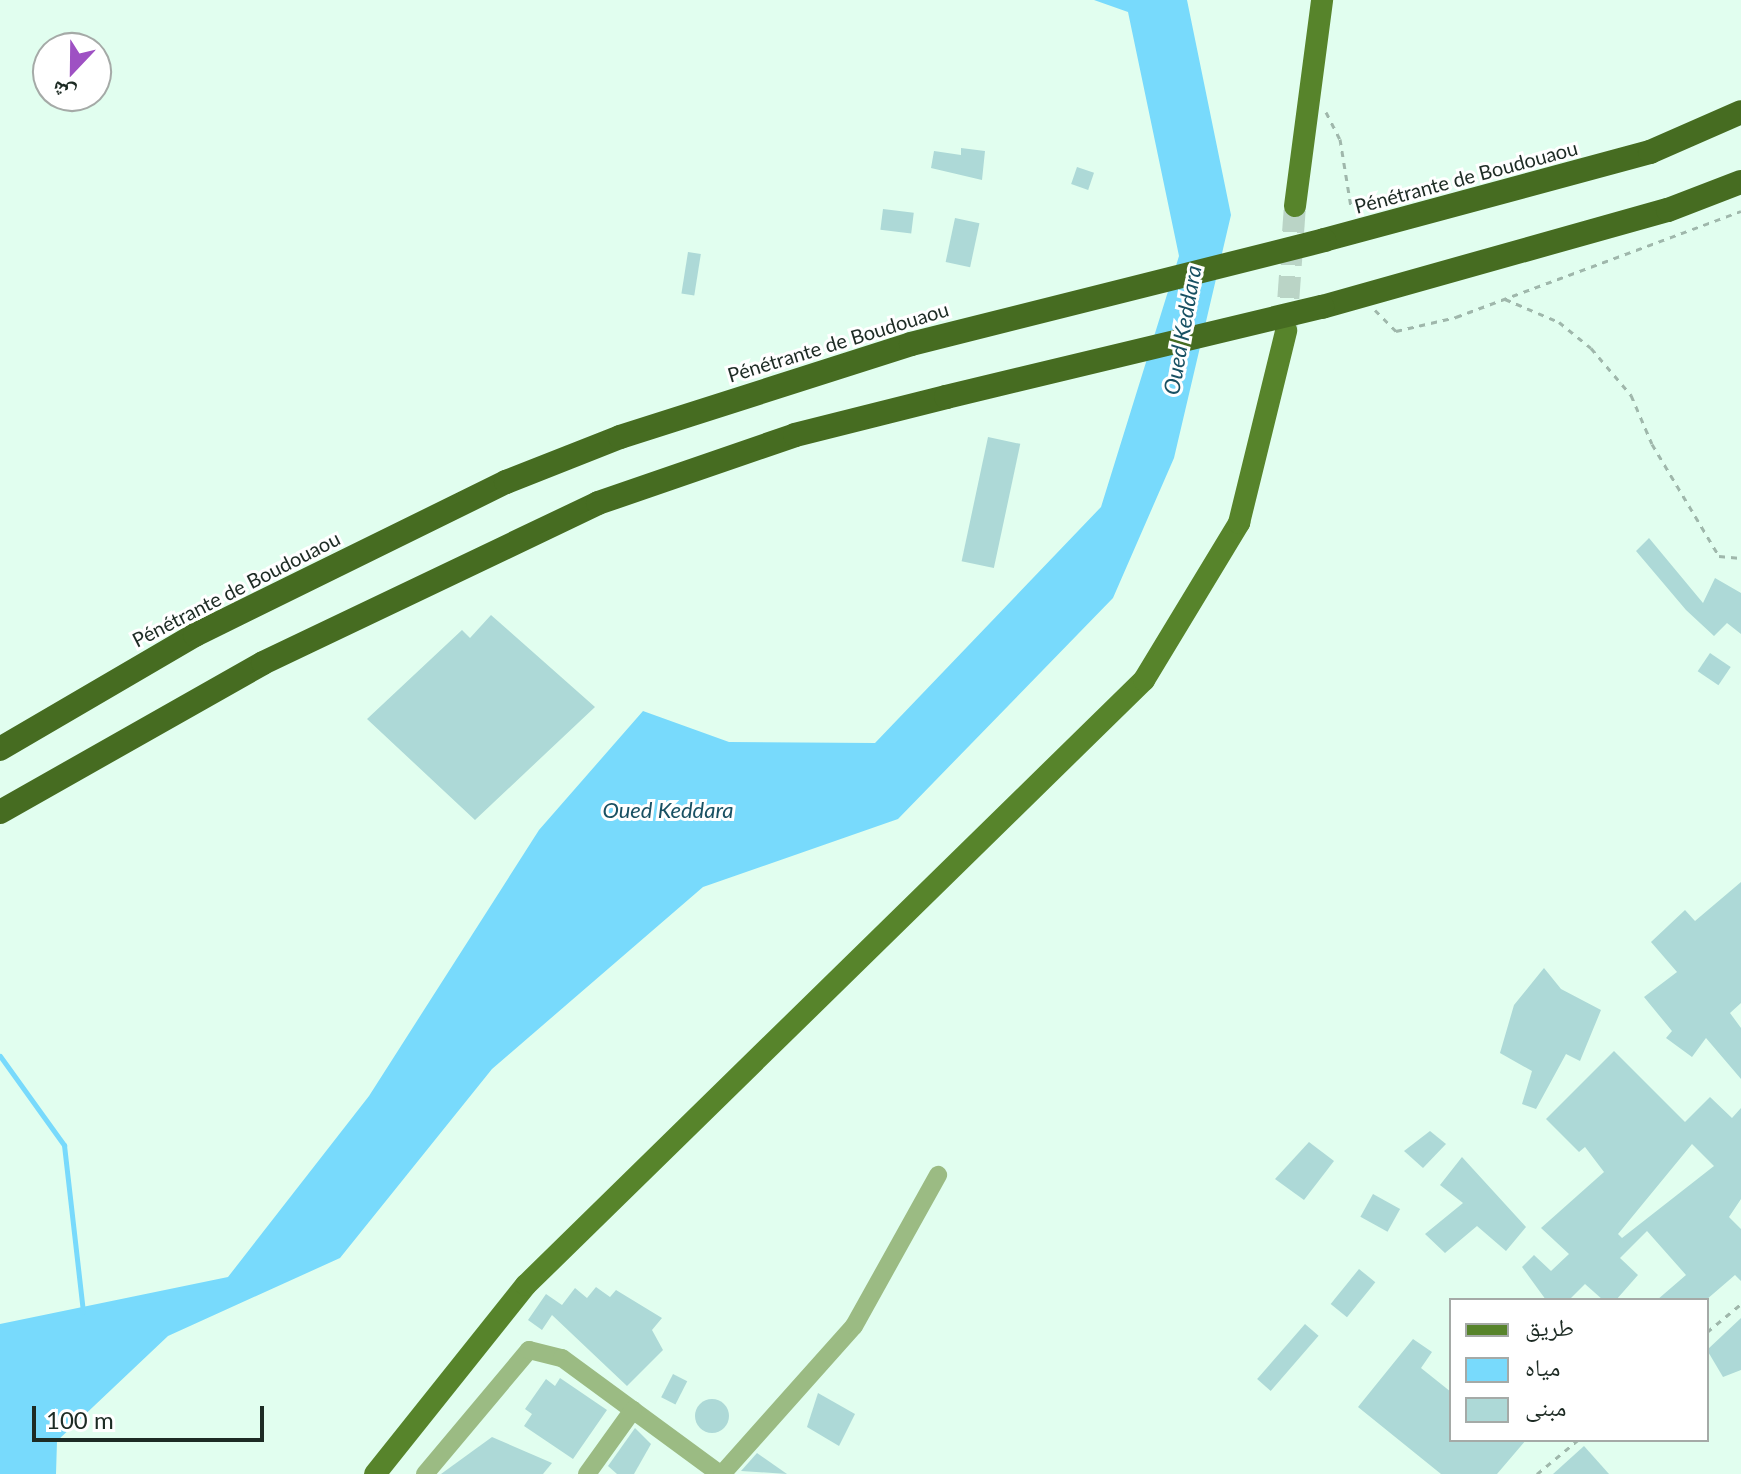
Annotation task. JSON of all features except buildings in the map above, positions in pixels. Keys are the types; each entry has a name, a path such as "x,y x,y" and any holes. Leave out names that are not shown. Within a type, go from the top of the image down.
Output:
{"highway":[{"name":"Pénétrante de Boudouaou","path":"0,749 195,635 506,482 634,432 911,344 1324,240 1650,152 1741,112"},
{"path":"0,812 263,663 598,503 795,435 1322,307 1668,210 1741,182"}],"main road":[{"path":"1295,206 1322,0"},
{"path":"375,1474 526,1285 1144,680 1239,523 1286,331"}],"street":[{"path":"425,1474 529,1350 562,1358 721,1474 854,1326 938,1175"},
{"path":"587,1474 633,1410"}],"path":[{"path":"1310,80 1340,139 1351,207"},
{"path":"1375,310 1396,331 1505,299 1741,211"},
{"path":"1505,299 1559,322 1591,348 1631,395 1652,444 1719,556 1741,558"},
{"path":"1709,1330 1741,1304"},
{"path":"1537,1474 1576,1442"}],"water":[{"name":"Oued Keddara","path":"1094,0 1187,0 1231,215 1174,458 1113,598 898,819 703,887 492,1069 340,1258 168,1336 57,1441 56,1474 0,1474 0,1324 228,1277 369,1096 539,830 643,711 729,742 875,743 1101,507 1179,256 1128,12"}],"waterway":[{"path":"0,1056 64,1145 83,1312"}],"tunnel":[{"path":"1286,331 1295,206"}]}
